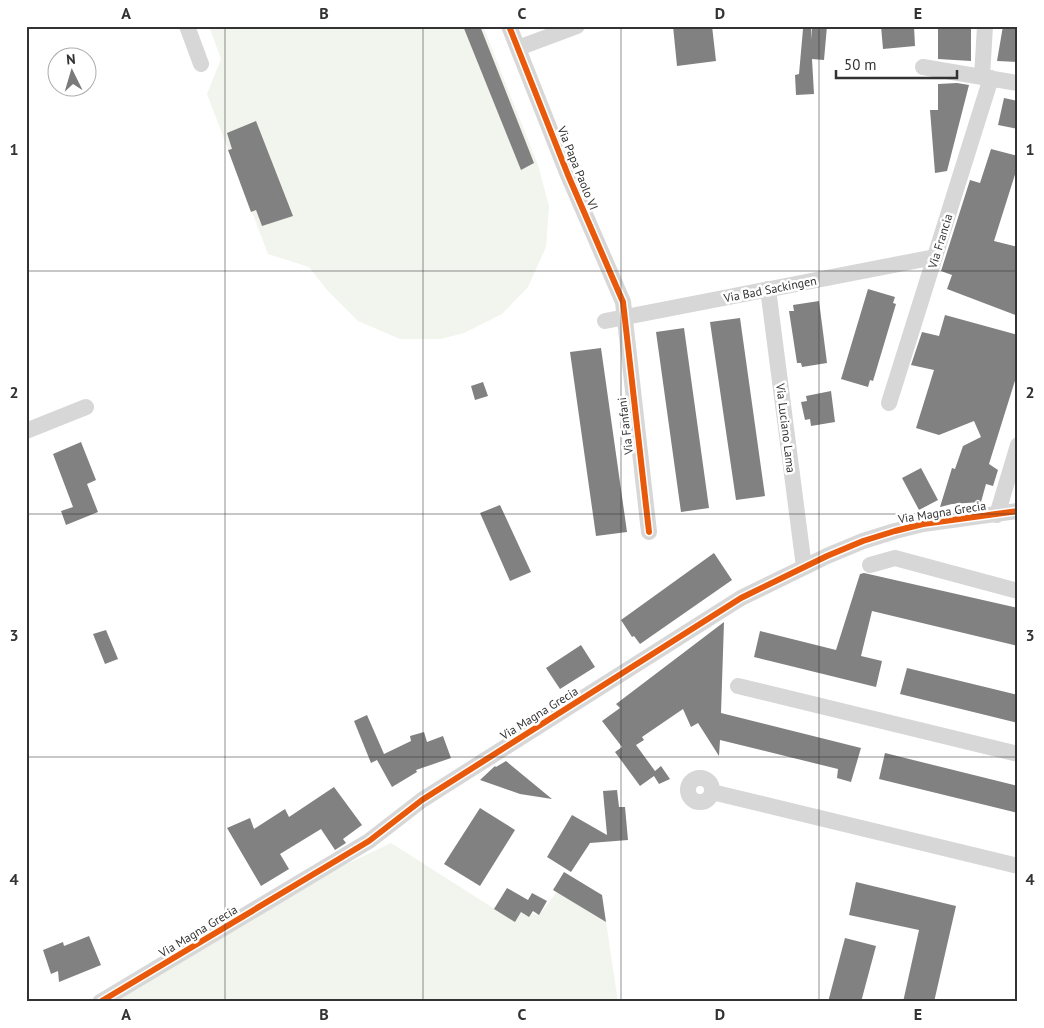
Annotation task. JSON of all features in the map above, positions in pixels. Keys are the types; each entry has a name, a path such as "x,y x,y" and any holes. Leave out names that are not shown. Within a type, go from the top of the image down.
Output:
{"street":[{"path":"187,26 201,64"},
{"name":"Via Papa Paolo VI","path":"510,26 568,176 623,302 624,317"},
{"path":"518,48 577,26"},
{"name":"Via Francia","path":"889,403 935,257 987,78 985,26"},
{"path":"923,67 1018,83"},
{"name":"Via Bad Sackingen","path":"605,321 935,257"},
{"name":"Via Luciano Lama","path":"768,289 804,567"},
{"name":"Via Fanfani","path":"624,317 649,532"},
{"path":"26,431 86,406"},
{"path":"997,515 1018,445"},
{"name":"Via Magna Grecia","path":"100,1002 368,842 422,800 741,598 804,567 880,535 922,524 1018,511"},
{"path":"880,535 888,560"},
{"path":"870,564 895,558 1018,591"},
{"path":"738,686 1018,754"},
{"path":"712,792 1018,866"}],"shaded area":[{"path":"209,26 483,26 538,165 549,206 546,247 528,287 502,314 464,333 441,339 400,339 358,321 327,290 309,267 268,254 207,94 221,59"},
{"path":"391,843 515,922 521,912 539,915 557,892 606,922 618,1002 112,1002 330,872"}],"building":[{"path":"463,26 480,26 534,163 521,170"},
{"path":"673,26 712,26 716,61 677,66"},
{"path":"812,26 827,26 824,60 812,59 814,94 796,95 795,75 799,74 803,29 811,29 811,40"},
{"path":"881,26 914,26 915,46 883,49"},
{"path":"938,26 971,26 971,61 938,59"},
{"path":"1003,26 1018,27 1018,62 997,61"},
{"path":"957,83 969,85 947,171 935,173 930,110 938,110 938,84"},
{"path":"1004,98 1018,101 1018,129 998,125"},
{"path":"256,121 293,216 262,226 256,210 251,212 228,150 232,149 227,133"},
{"path":"991,149 1018,156 1018,165 994,241 1018,247 1018,316 947,289 952,275 941,271 970,180 980,183"},
{"path":"868,289 895,297 893,303 896,304 873,381 870,380 868,387 841,379"},
{"path":"819,301 827,363 802,367 801,363 797,363 789,311 794,311 793,305"},
{"path":"945,315 1018,335 1018,371 989,464 998,470 993,486 986,484 981,502 952,504 940,507 952,468 955,469 963,446 981,437 974,421 939,435 916,428 934,370 911,365 922,332 939,336"},
{"path":"740,318 765,496 736,500 710,322"},
{"path":"684,328 709,508 681,512 656,332"},
{"path":"601,348 627,532 596,536 570,352"},
{"path":"483,382 488,396 475,400 471,386"},
{"path":"831,391 835,422 811,426 810,419 805,420 801,402 807,401 806,396"},
{"path":"81,442 96,480 87,484 98,512 66,525 61,511 73,507 53,454"},
{"path":"921,468 938,500 919,510 902,478"},
{"path":"500,505 531,572 510,581 480,513"},
{"path":"714,553 732,580 640,644 634,636 632,637 621,620"},
{"path":"864,573 1018,608 1018,646 872,611 861,656 882,661 876,687 754,657 760,631 836,650 860,574"},
{"path":"724,622 721,713 861,748 851,782 837,778 838,769 720,740 719,756 698,723 691,727 683,709 642,737 644,740 636,745 655,771 661,766 670,779 659,784 654,776 640,786 615,752 622,747 602,721 620,708 616,704"},
{"path":"106,630 118,659 105,664 93,634"},
{"path":"581,645 595,667 560,689 546,668"},
{"path":"907,668 1018,695 1018,723 900,694"},
{"path":"367,715 384,754 411,741 410,736 424,732 427,742 443,736 451,758 416,770 417,772 392,787 377,760 371,763 354,721"},
{"path":"885,753 1018,786 1018,813 879,779"},
{"path":"506,761 552,799 520,794 480,780 495,766"},
{"path":"334,787 362,825 343,839 346,843 335,850 321,829 280,854 289,869 261,886 227,828 250,818 254,829 285,809 289,817"},
{"path":"617,790 619,807 625,807 628,840 590,843 571,872 547,857 572,815 607,835 603,791"},
{"path":"480,808 515,830 480,886 444,864"},
{"path":"564,872 602,895 606,922 553,890"},
{"path":"856,882 956,906 934,1002 903,1002 919,930 849,915"},
{"path":"507,888 528,900 532,893 547,901 539,915 533,911 529,917 521,912 515,922 494,909"},
{"path":"89,936 101,965 59,982 58,971 51,974 43,950 63,942 64,946"},
{"path":"845,938 876,946 861,1002 828,1002"}],"cycle path":[{"path":"509,26 568,175 623,302 649,532"},
{"path":"100,1002 369,841 422,800 741,598 827,556 863,541 923,524 1018,511"}]}
